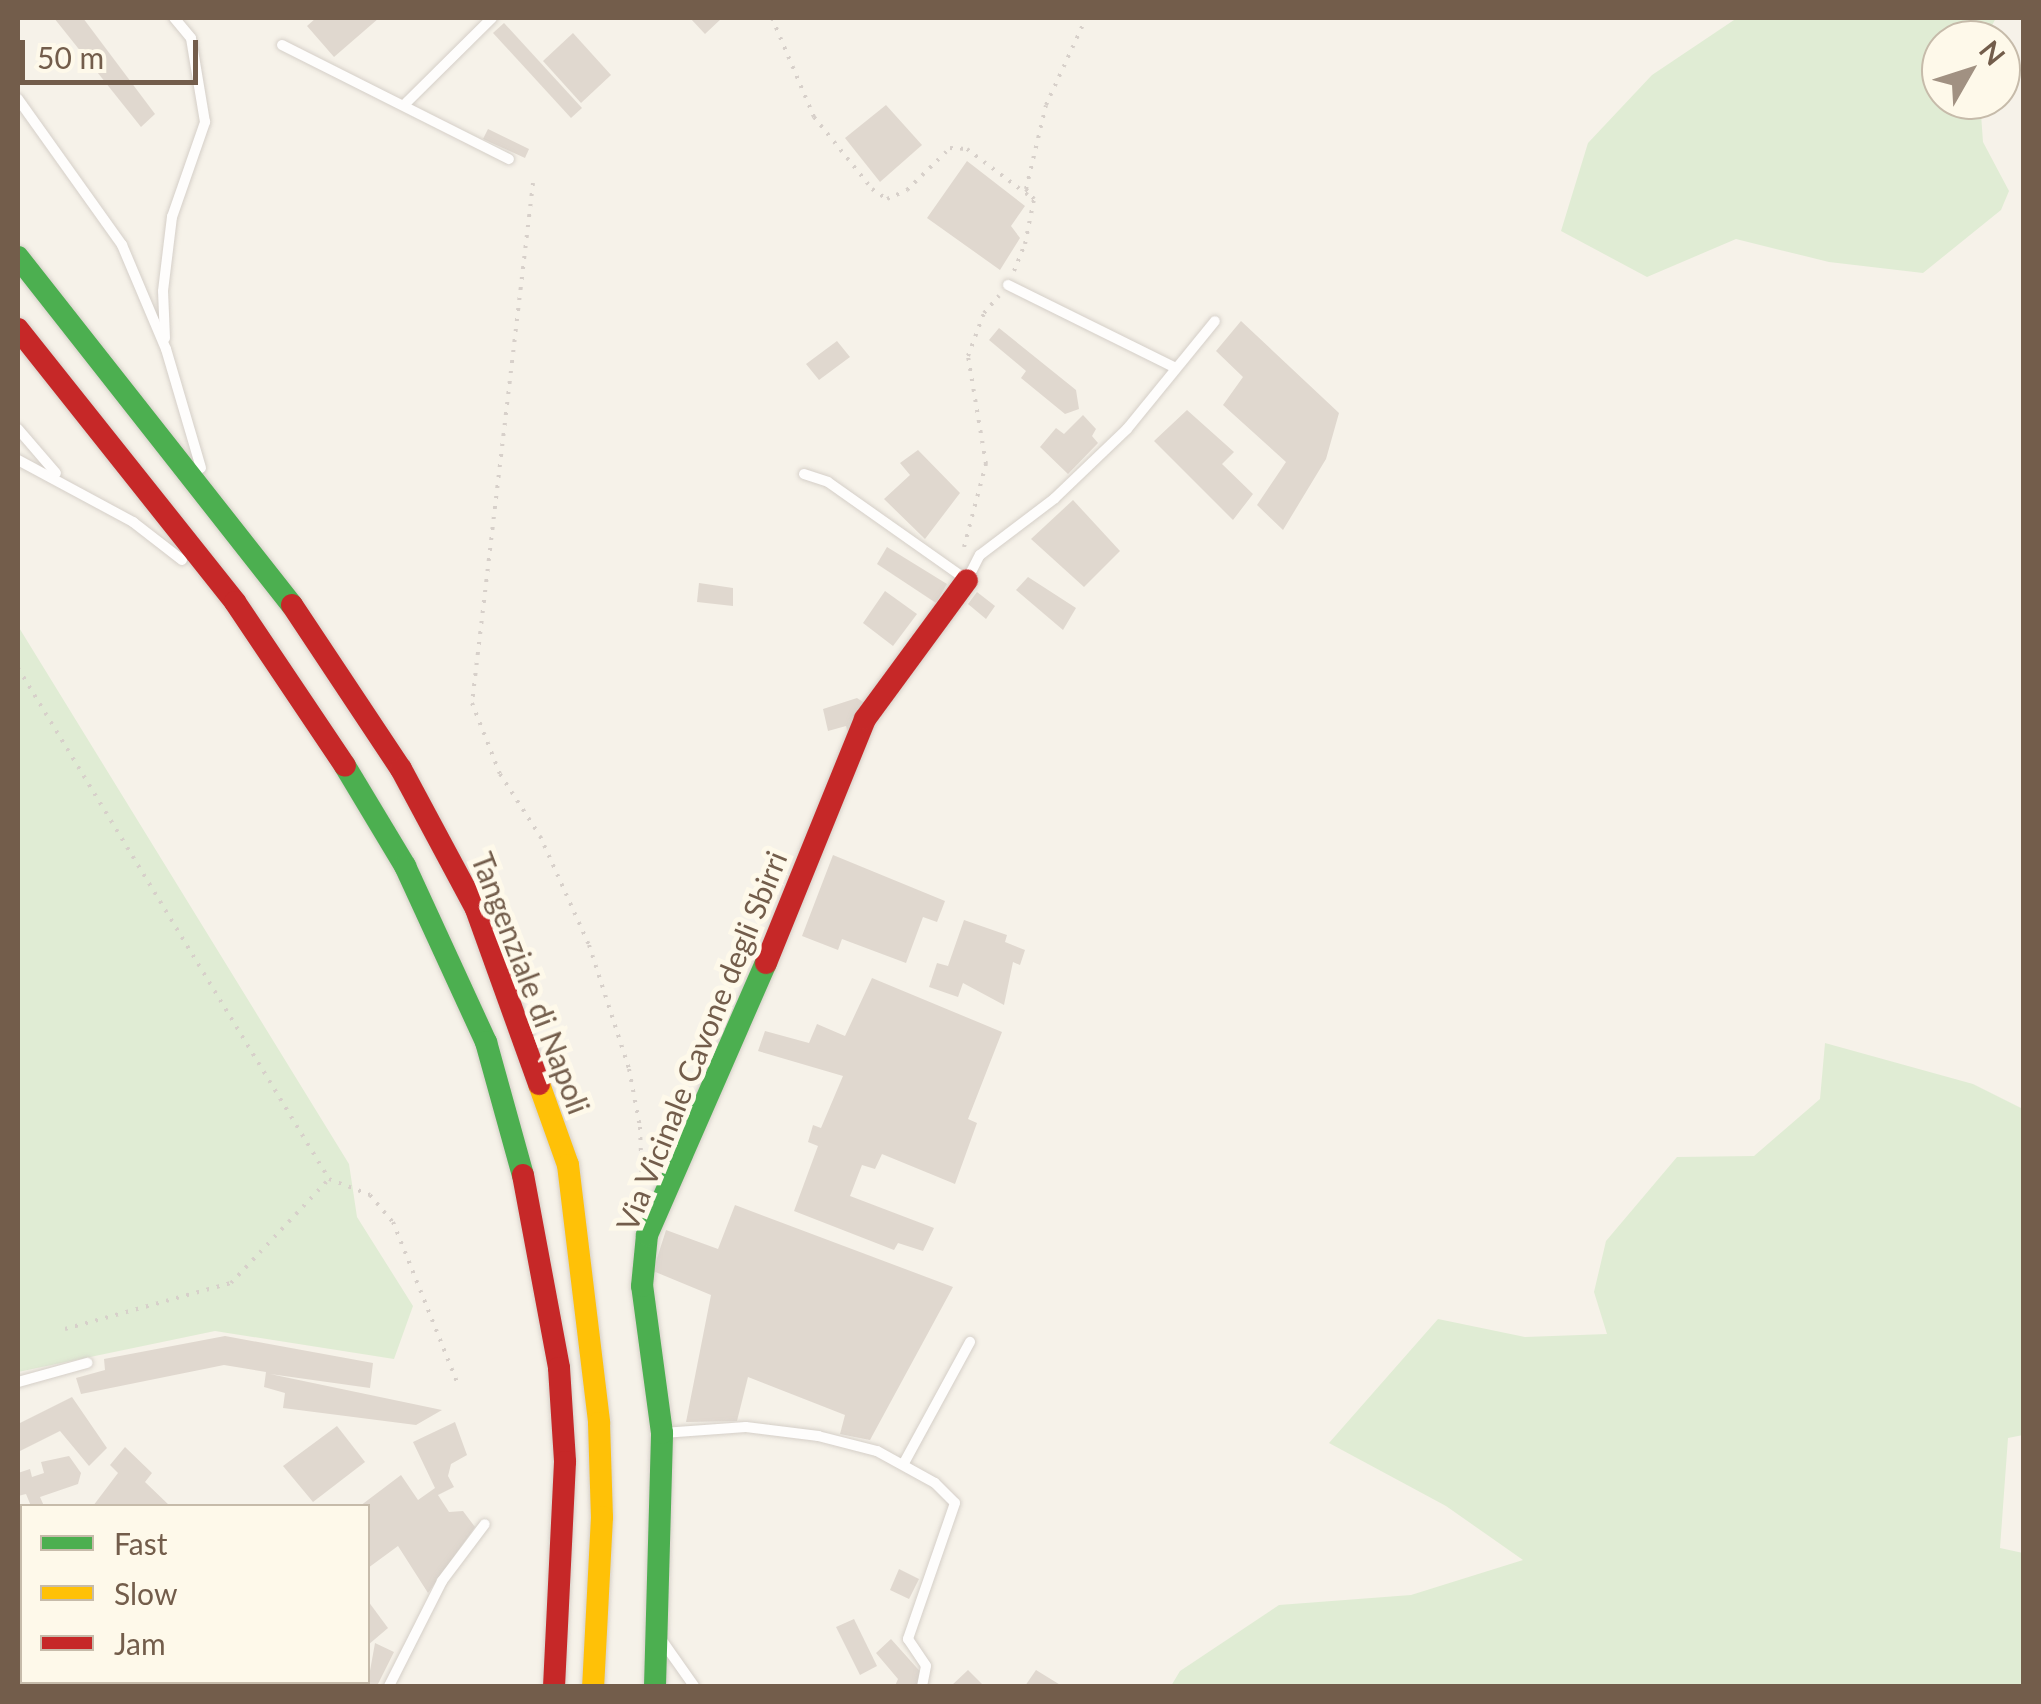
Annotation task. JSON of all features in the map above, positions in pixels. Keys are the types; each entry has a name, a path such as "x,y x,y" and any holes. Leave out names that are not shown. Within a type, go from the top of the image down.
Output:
{"main road":[{"name":"Tangenziale di Napoli","path":"18,257 210,498 331,658 442,840 520,1020 568,1166 599,1423 602,1517 593,1686"},
{"path":"18,329 235,602 364,790 406,866 486,1042 512,1123 559,1368 565,1481 554,1686"},
{"name":"Via Vicinale Cavone degli Sbirri","path":"655,1686 662,1433 642,1286 647,1235 700,1125 865,720 967,580"}],"lane":[{"path":"166,349 163,290 172,217 205,122 191,38 174,18"},
{"path":"406,103 492,18"},
{"path":"282,45 406,103 509,159"},
{"path":"18,99 122,244 166,349 210,498"},
{"path":"1008,285 1174,366"},
{"path":"804,474 828,482 967,580 980,555 1055,498 1127,429 1174,366 1216,321"},
{"path":"18,429 59,477"},
{"path":"18,460 59,477 134,522 235,602"},
{"path":"904,1463 970,1342"},
{"path":"18,1382 87,1363"},
{"path":"662,1433 746,1427 847,1442 904,1463 955,1504 908,1639 926,1666 922,1686"},
{"path":"389,1686 442,1581 485,1524"},
{"path":"657,1634 694,1686"}],"path":[{"path":"772,18 814,117 872,189 887,200 950,148 967,149 1034,199"},
{"path":"1034,199 1026,189 1046,105 1086,18"},
{"path":"532,183 472,703 500,774 540,836 589,946 633,1088 647,1235"},
{"path":"967,580 964,543 986,464 968,356 984,313 1008,285 1034,199"},
{"path":"18,668 329,1180 370,1195 393,1222 458,1382"},
{"path":"65,1329 231,1283 329,1180"}],"green space":[{"path":"1737,18 1996,18 1921,20 1921,120 1981,120 1983,142 2009,191 2001,210 1923,273 1829,262 1736,239 1647,277 1561,231 1588,143 1652,75"},
{"path":"18,626 349,1164 357,1217 413,1306 394,1359 215,1331 18,1372"},
{"path":"1825,1043 1973,1084 2023,1109 2023,1435 2008,1438 2000,1548 2023,1553 2023,1686 1171,1686 1180,1671 1279,1605 1411,1595 1523,1560 1446,1506 1329,1443 1438,1319 1525,1337 1607,1334 1594,1292 1606,1241 1677,1157 1754,1156 1820,1099"}],"building":[{"path":"54,18 83,18 155,114 141,127"},
{"path":"316,18 379,18 334,57 307,26"},
{"path":"690,18 722,18 705,34"},
{"path":"504,23 582,108 571,118 493,33"},
{"path":"573,33 611,75 581,103 543,61"},
{"path":"886,105 922,145 880,182 845,138"},
{"path":"488,129 529,149 525,158 483,139"},
{"path":"967,161 1025,206 1011,226 1020,238 1000,270 927,218"},
{"path":"1241,321 1339,413 1326,459 1283,530 1257,505 1286,462 1223,405 1243,377 1216,351"},
{"path":"999,328 1076,390 1079,409 1065,414 1021,378 1026,371 989,340"},
{"path":"837,341 850,357 819,380 806,364"},
{"path":"1187,410 1234,452 1222,464 1253,494 1233,520 1154,441"},
{"path":"1083,415 1096,429 1092,436 1098,443 1068,474 1040,447 1056,428 1064,434"},
{"path":"918,450 960,493 925,539 884,499 910,475 900,463"},
{"path":"1073,500 1120,551 1084,587 1031,539"},
{"path":"887,547 947,584 936,603 877,564"},
{"path":"1028,577 1076,608 1063,630 1016,590"},
{"path":"699,583 733,588 733,606 697,602"},
{"path":"885,591 917,614 893,646 863,623"},
{"path":"977,592 995,606 986,619 968,604"},
{"path":"857,698 866,704 850,739 846,726 828,731 823,709"},
{"path":"833,855 945,901 937,922 923,917 906,963 842,939 838,950 802,936"},
{"path":"964,920 1007,935 1005,942 1025,950 1020,965 1013,962 1004,1005 963,983 958,997 929,987 937,963 948,966"},
{"path":"872,978 1002,1032 968,1119 977,1123 955,1184 882,1154 875,1169 862,1165 850,1196 934,1228 923,1251 898,1243 894,1250 794,1211 818,1146 808,1142 813,1125 821,1128 843,1076 758,1051 765,1031 809,1043 817,1024 845,1036"},
{"path":"735,1205 953,1287 870,1440 840,1434 845,1415 748,1377 737,1421 686,1422 711,1295 653,1271 666,1230 718,1249"},
{"path":"225,1336 373,1363 370,1388 270,1374 442,1410 416,1425 283,1408 285,1393 264,1387 266,1372 224,1365 81,1394 76,1378 105,1370 104,1359"},
{"path":"72,1397 107,1448 89,1466 60,1431 18,1452 18,1424"},
{"path":"455,1422 467,1455 451,1464 448,1476 454,1487 438,1495 449,1512 463,1511 475,1527 428,1593 398,1546 370,1567 370,1504 363,1504 401,1475 418,1500 435,1488 413,1442"},
{"path":"337,1426 365,1462 313,1502 283,1466"},
{"path":"125,1447 152,1473 145,1482 168,1504 95,1504 118,1473 110,1465"},
{"path":"69,1456 81,1473 78,1484 40,1497 43,1504 30,1504 26,1494 18,1496 18,1473 30,1469 32,1477 44,1473 41,1462"},
{"path":"899,1569 919,1579 909,1599 890,1590"},
{"path":"370,1604 388,1628 370,1643"},
{"path":"854,1619 877,1666 860,1675 836,1627"},
{"path":"891,1639 925,1677 916,1686 895,1686 898,1679 876,1653"},
{"path":"375,1643 394,1652 377,1686 352,1686 370,1684"},
{"path":"968,1670 984,1686 951,1686"},
{"path":"1036,1670 1062,1686 1025,1686"},
{"path":"311,1684 313,1686 155,1686"}],"traffic: fast":[{"path":"18,257 292,605"},
{"path":"345,766 405,866 486,1042 523,1175"},
{"path":"655,1686 662,1433 642,1286 647,1235 766,963"}],"traffic: slow":[{"path":"539,1084 568,1165 599,1423 602,1517 593,1686"}],"traffic: jam":[{"path":"18,329 235,602 345,766"},
{"path":"766,963 865,719 967,580"},
{"path":"292,605 401,769 476,909 539,1084"},
{"path":"523,1175 559,1368 565,1462 554,1686"}]}
